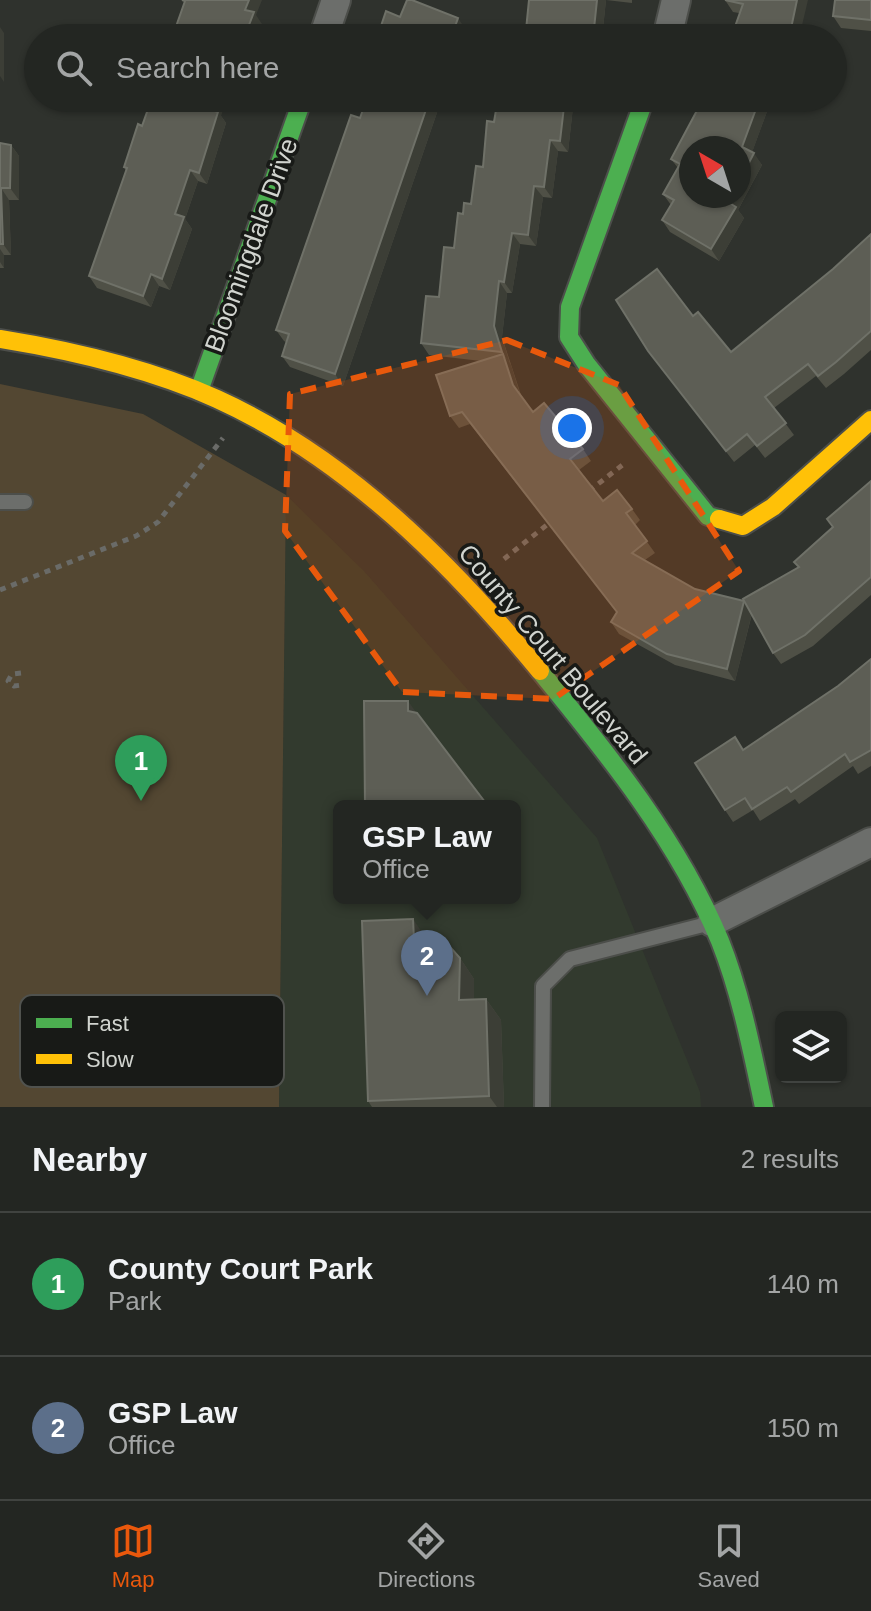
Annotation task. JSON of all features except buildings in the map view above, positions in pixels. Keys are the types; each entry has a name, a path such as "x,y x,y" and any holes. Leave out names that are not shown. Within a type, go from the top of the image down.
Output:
{"street":[{"path":"328,24 336,0"},
{"path":"670,24 676,0"},
{"name":"Bloomingdale Drive","path":"199,391 298,112"},
{"path":"640,112 570,307 569,337 587,365 708,516 743,526 773,507 871,420"},
{"name":"County Court Boulevard","path":"0,339 53,347 199,391 242,411 310,452 389,511 466,582 562,698 656,821 712,922 747,1027 764,1107"},
{"path":"712,922 871,842"}],"lane":[{"path":"0,502 25,502"},
{"path":"542,1107 543,986 570,959 712,922"}],"path":[{"path":"0,590 136,536 158,522 242,411"},
{"path":"576,501 649,444"},
{"path":"504,559 564,511"},
{"path":"8,681 12,674 21,673"},
{"path":"0,682 22,685"}],"highlighted area":[{"path":"507,340 619,385 739,571 553,699 402,692 285,531 290,394"}],"shaded area":[{"path":"0,384 143,414 286,495 280,995 20,995 20,1087 279,1087 279,1107 0,1107"},
{"path":"286,495 364,571 597,838 700,1092 701,1107 279,1107 279,1087 284,1087 284,995 280,995"}],"traffic: fast":[{"path":"199,391 298,112"},
{"path":"640,112 570,307 569,337 587,365 708,516 719,519"},
{"path":"540,671 640,800 703,904 734,981 764,1107"}],"traffic: slow":[{"path":"0,339 83,355 138,370 191,388 265,423 310,451 394,517 470,591 540,671"},
{"path":"719,519 743,526 773,507 871,420"}],"place":[{"name":"County Court Park","path":"141,801"},
{"name":"GSP Law","path":"427,996"}]}
